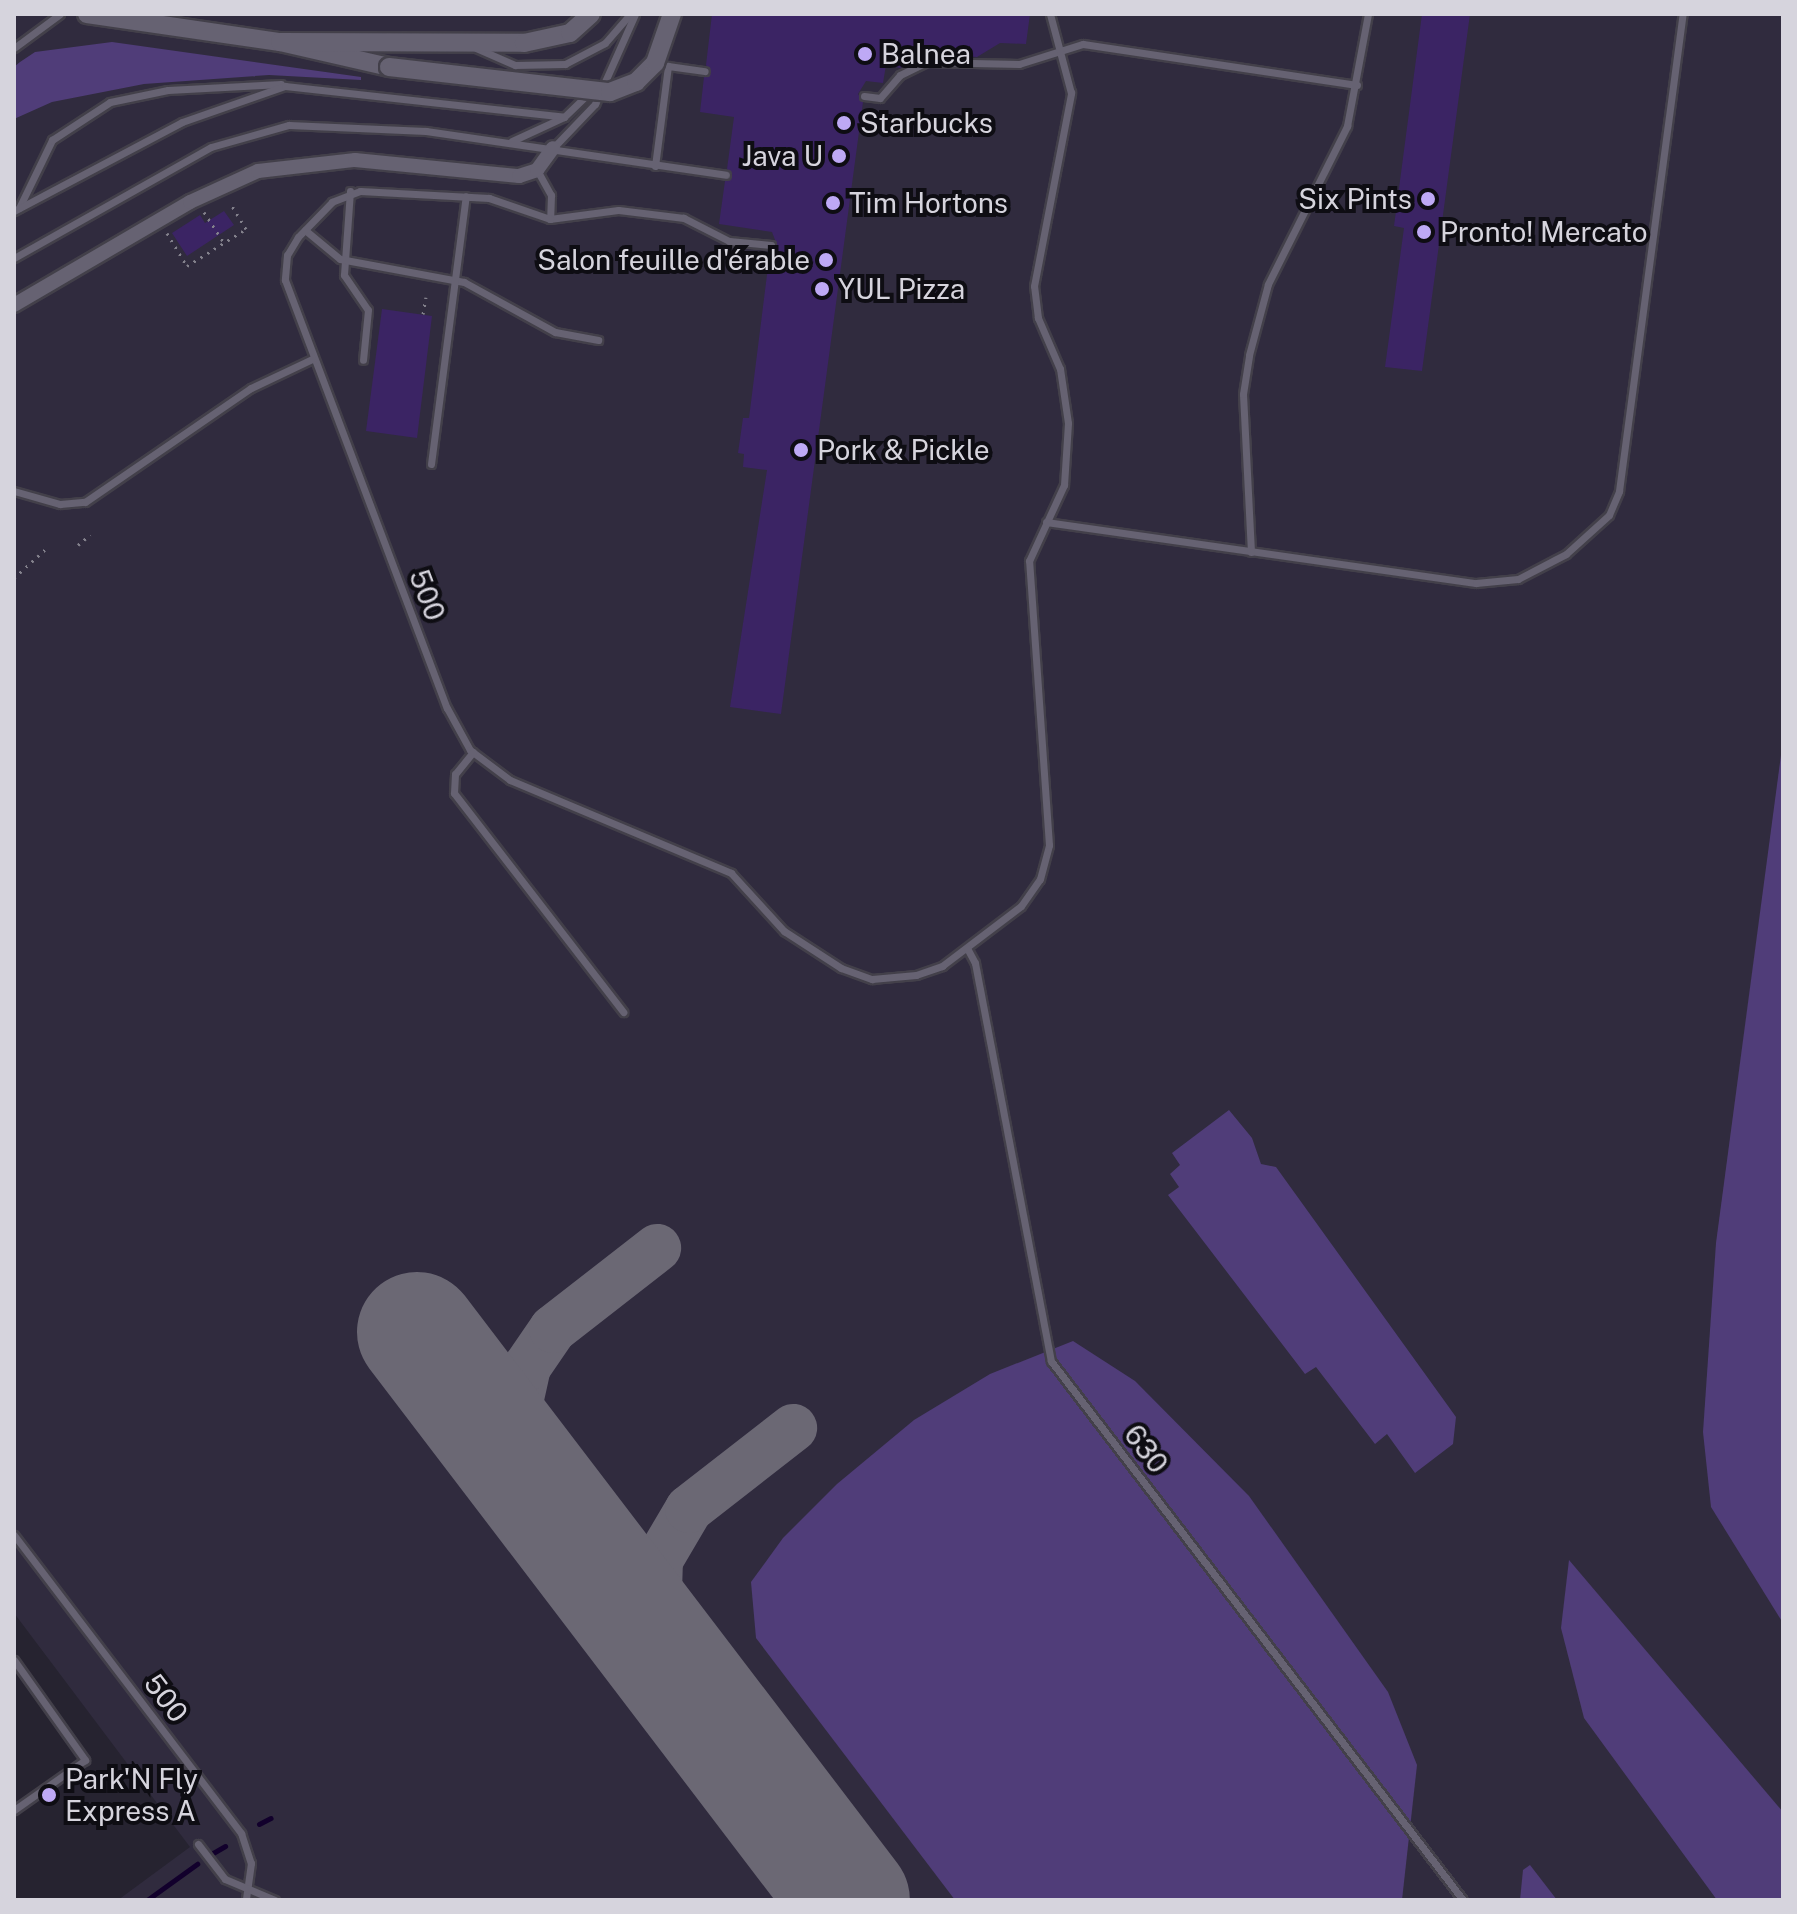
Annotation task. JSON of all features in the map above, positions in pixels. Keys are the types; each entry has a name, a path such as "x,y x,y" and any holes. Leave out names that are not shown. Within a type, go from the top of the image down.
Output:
{"street":[{"path":"87,14 280,42 389,67 610,92 636,82 655,63 672,14"},
{"path":"280,42 466,44 557,38 591,14"},
{"path":"14,305 202,195 268,168 338,160 519,176 537,170 553,148"}],"lane":[{"path":"14,48 60,14"},
{"path":"466,44 515,65 565,64 605,43 633,14"},
{"path":"553,148 589,113 633,14"},
{"name":"500","path":"305,230 287,255 286,287 447,708 473,752 500,775 735,876 797,942 852,973 872,979 916,975 967,948 1030,896 1048,856 1029,567 1064,485 1068,423 1060,369 1038,318 1034,286 1070,102 1050,14"},
{"path":"1251,552 1243,394 1252,341 1268,284 1341,144 1357,85 1368,14"},
{"path":"1046,522 1498,583 1557,560 1609,515 1619,491 1683,14"},
{"path":"864,96 880,98 900,75 927,62 1019,64 1060,49 1097,45 1357,85"},
{"path":"655,166 668,66 705,71"},
{"path":"510,142 564,117 606,78"},
{"path":"17,209 52,140 110,102 179,89 310,85 564,117"},
{"path":"17,209 199,115 273,89 310,85"},
{"path":"14,258 198,153 271,127 346,124 510,142 726,175"},
{"path":"537,170 551,195 550,219"},
{"path":"598,340 555,332 455,279 344,260 305,230 350,191 500,199 550,219 618,210 684,218 729,241 771,245"},
{"path":"350,191 344,260 346,282 368,310 363,360"},
{"path":"431,464 466,196"},
{"path":"14,491 60,504 85,502 251,388 312,359"},
{"path":"473,752 455,774 454,793 623,1012"},
{"name":"630","path":"967,948 975,963 1051,1361 1463,1900"},
{"name":"500","path":"14,1535 241,1833 250,1853 246,1900"},
{"path":"14,1660 85,1760 14,1810"},
{"path":"198,1844 225,1879 248,1886 275,1900"}],"path":[{"path":"167,233 187,266 246,229 228,198"},
{"path":"202,209 212,230 224,243"},
{"path":"423,314 426,297"},
{"path":"78,545 90,535"},
{"path":"14,578 48,547"}],"shaded area":[{"path":"14,14 1783,14 1783,1900 118,1900 190,1847 14,1613"},
{"path":"112,42 361,77 361,80 269,75 144,84 52,102 14,119 14,67 20,62 35,52"},
{"path":"1783,740 1783,1623 1711,1507 1703,1432 1716,1243"},
{"path":"1229,1110 1252,1138 1261,1164 1276,1167 1456,1417 1453,1444 1415,1473 1387,1434 1375,1444 1316,1367 1305,1374 1168,1195 1179,1187 1170,1174 1180,1165 1172,1153"},
{"path":"1073,1341 1135,1381 1249,1496 1388,1692 1417,1765 1402,1900 955,1900 756,1638 751,1582 783,1538 837,1484 914,1420 990,1374"},
{"path":"1569,1560 1783,1812 1783,1900 1717,1900 1584,1718 1561,1628"},
{"path":"1530,1865 1557,1900 1520,1900 1523,1870"}],"building":[{"path":"712,14 1030,14 1026,44 1000,43 977,57 925,54 900,68 886,65 883,83 866,81 858,94 863,102 781,714 730,707 767,470 743,467 744,454 738,453 743,418 749,418 770,251 777,245 772,232 719,224 725,181 732,175 727,169 734,117 700,112 704,77 711,73 706,65"},
{"path":"1422,14 1470,14 1422,371 1385,367 1404,228 1394,226"},
{"path":"224,211 234,225 187,256 172,233 200,215 205,223"},
{"path":"382,309 432,316 417,438 366,431"}],"waterway":[{"path":"259,1824 271,1818"},
{"path":"213,1853 225,1846"},
{"path":"147,1900 197,1864"}],"taxiway":[{"path":"643,1630 529,1471 517,1412 527,1367 553,1329 657,1248"},
{"path":"705,1711 668,1655 657,1623 659,1560 689,1509 793,1428"}],"runway":[{"path":"417,1332 850,1900"}],"place":[{"name":"Balnea","path":"865,54"},
{"name":"Starbucks","path":"844,123"},
{"name":"Java U","path":"839,156"},
{"name":"Six Pints","path":"1428,199"},
{"name":"Tim Hortons","path":"833,203"},
{"name":"Pronto! Mercato","path":"1424,232"},
{"name":"Salon feuille d'érable","path":"826,260"},
{"name":"YUL Pizza","path":"822,289"},
{"name":"Pork & Pickle","path":"801,450"},
{"name":"Park'N Fly Express A","path":"49,1795"}]}
